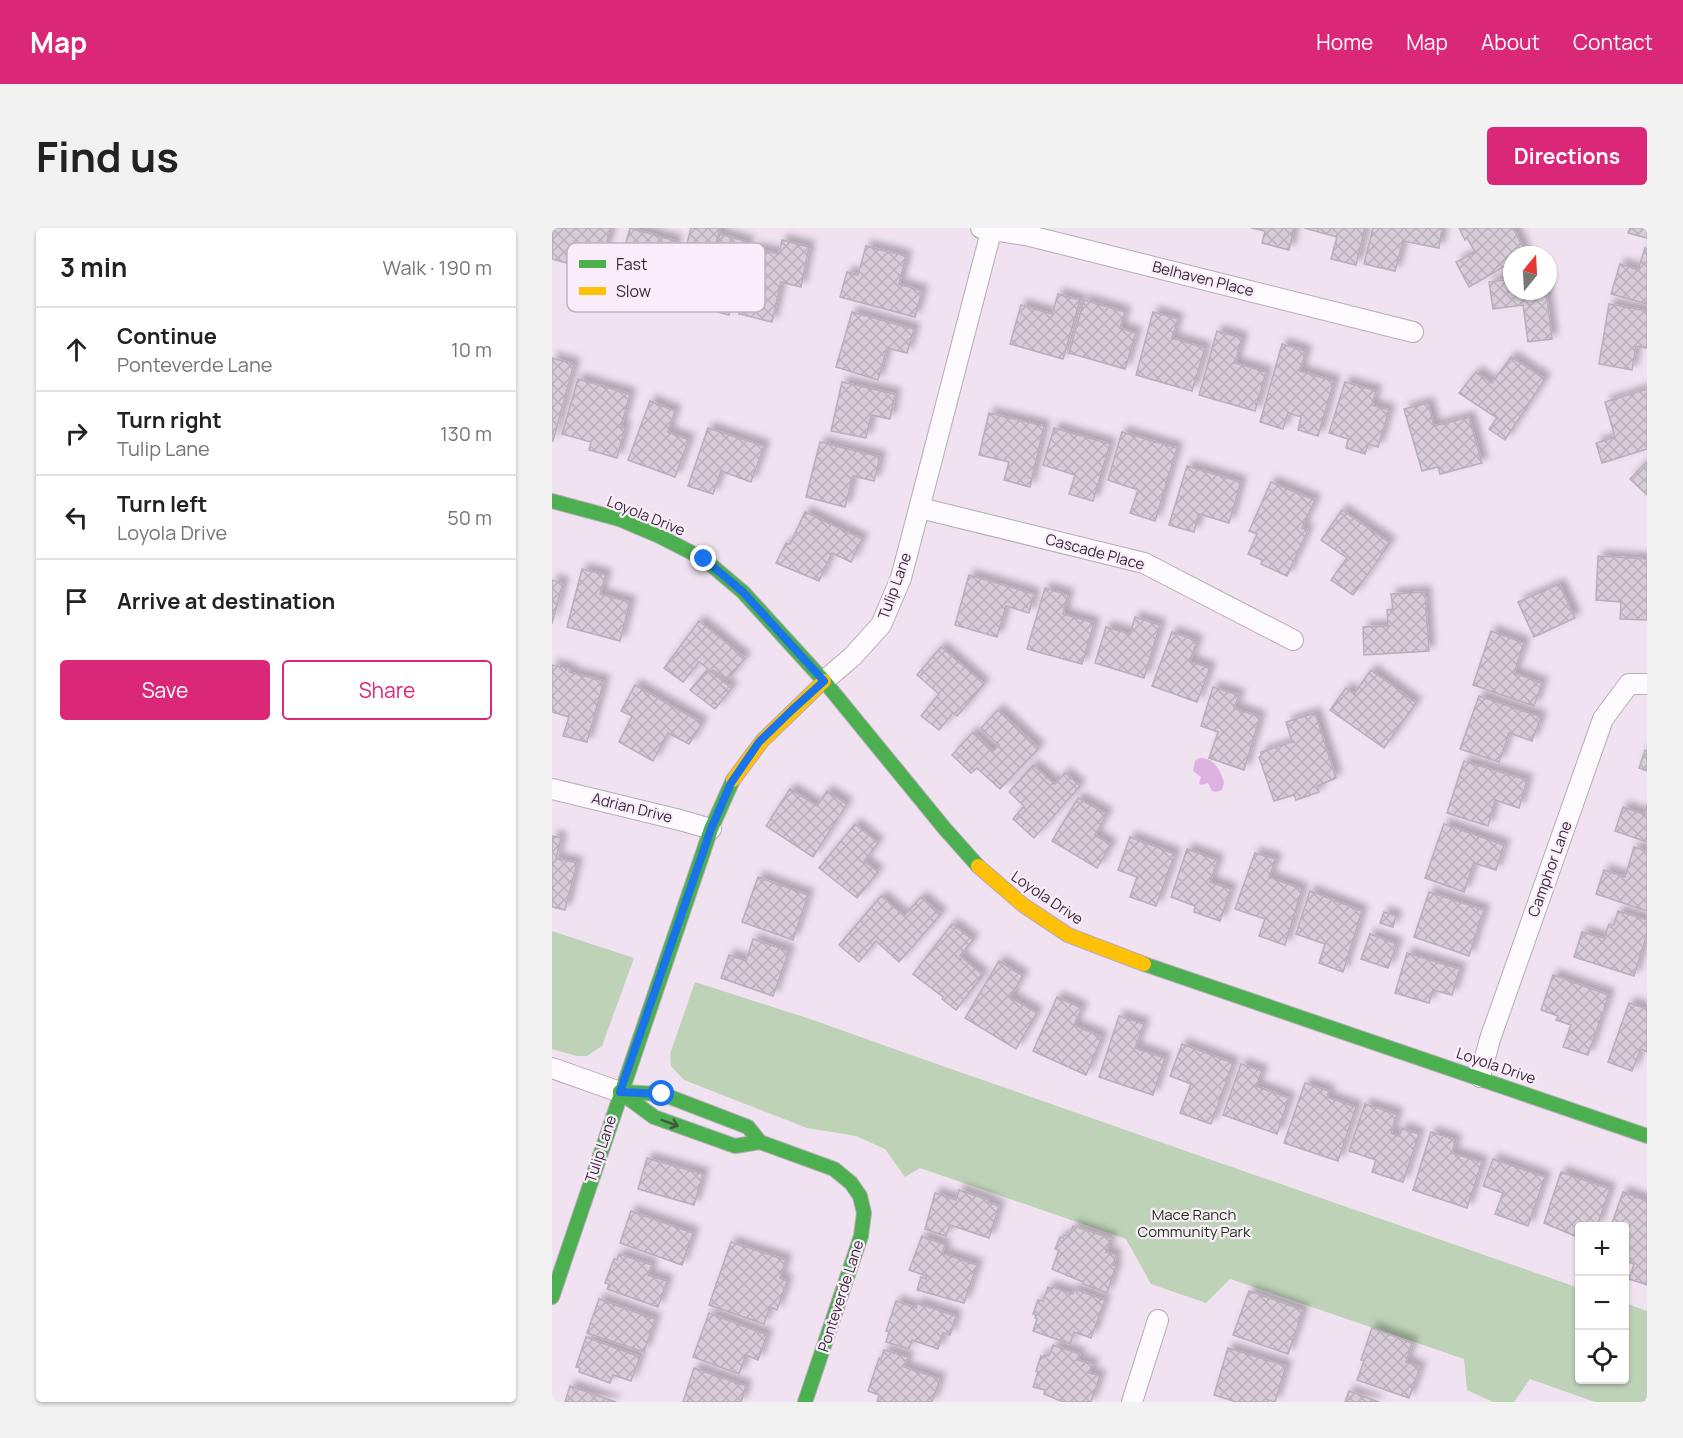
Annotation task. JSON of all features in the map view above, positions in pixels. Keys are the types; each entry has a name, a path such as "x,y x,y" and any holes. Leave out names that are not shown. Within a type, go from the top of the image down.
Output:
{"street":[{"name":"Belhaven Place","path":"988,229 1030,236 1413,332"},
{"name":"Tulip Lane","path":"552,1297 711,829 731,783 759,742 854,656 881,625 901,578 988,229"},
{"name":"Loyola Drive","path":"552,501 619,519 704,559 743,592 824,681 945,830 984,873 1023,905 1068,935 1114,954 1480,1077 1647,1136"},
{"name":"Cascade Place","path":"920,508 1144,563 1293,640"},
{"name":"Camphor Lane","path":"1480,1077 1490,1039 1603,719 1629,684 1647,684"},
{"name":"Adrian Drive","path":"552,789 711,829"},
{"name":"Ponteverde Lane","path":"552,1068 620,1092 662,1094 748,1127 760,1142"},
{"name":"Ponteverde Lane","path":"620,1092 654,1117 715,1139 735,1146 760,1142 834,1169 851,1183 860,1196 864,1213 861,1236 805,1402"},
{"path":"1132,1402 1158,1320"}],"green space":[{"path":"552,931 634,958 602,1046 587,1056 577,1056 552,1049"},
{"name":"Mace Ranch Community Park","path":"695,982 813,1020 1575,1287 1575,1384 1629,1384 1629,1304 1647,1311 1647,1402 1595,1402 1530,1379 1514,1402 1493,1402 1467,1390 1464,1359 1230,1279 1206,1303 1151,1284 1126,1239 920,1168 905,1177 885,1149 856,1136 807,1128 684,1080 671,1066 670,1054"}],"shaded area":[{"path":"1199,758 1209,760 1216,765 1224,782 1222,790 1212,791 1208,783 1201,785 1199,783 1201,777 1193,771 1195,761"}],"building":[{"path":"553,228 611,228 607,243 567,243 567,263 552,259"},
{"path":"630,228 676,241 675,243 626,243"},
{"path":"691,228 720,228 716,243 687,243"},
{"path":"1251,228 1294,228 1289,250 1262,243 1265,231"},
{"path":"1304,228 1365,228 1356,265 1331,259 1337,237"},
{"path":"1373,228 1442,228 1439,248 1403,241 1395,271 1364,264"},
{"path":"1459,228 1513,228 1522,246 1503,246 1503,267 1469,287 1456,262 1475,252 1467,238 1465,240"},
{"path":"1630,228 1647,228 1647,238 1628,233"},
{"path":"720,234 748,242 748,243 718,243"},
{"path":"782,240 809,247 801,287 781,282 772,322 739,314 739,312 765,312 765,251 779,254"},
{"path":"866,246 906,256 899,284 922,291 915,317 840,297 847,272 858,275"},
{"path":"1645,248 1647,249 1647,304 1611,294 1620,264 1638,270"},
{"path":"1503,280 1503,300 1547,300 1552,339 1528,342 1523,305 1493,309 1489,282"},
{"path":"1058,294 1080,300 1063,359 1010,344 1021,305 1052,314"},
{"path":"1084,300 1125,312 1120,328 1136,333 1125,369 1069,353"},
{"path":"1609,304 1647,311 1647,348 1636,346 1632,370 1599,364"},
{"path":"852,312 914,329 907,353 887,348 878,380 836,367"},
{"path":"1153,312 1178,319 1172,338 1205,348 1192,391 1136,375"},
{"path":"1217,331 1242,338 1235,363 1266,372 1255,411 1199,395"},
{"path":"1282,344 1306,351 1300,371 1334,381 1318,436 1298,430 1301,417 1288,413 1283,429 1260,422"},
{"path":"1511,357 1545,379 1505,440 1489,429 1497,418 1459,393 1476,372 1492,383"},
{"path":"552,358 574,364 553,441 552,441"},
{"path":"578,379 630,394 621,427 625,428 617,458 589,450 591,442 562,434"},
{"path":"842,382 895,394 890,419 871,415 866,438 831,431"},
{"path":"1345,382 1376,391 1372,405 1389,410 1378,447 1368,444 1365,454 1346,448 1348,439 1329,433"},
{"path":"1647,389 1647,449 1602,463 1596,443 1615,437 1605,402"},
{"path":"650,401 675,411 668,432 689,440 675,477 628,460"},
{"path":"1428,403 1434,426 1469,417 1482,463 1440,474 1438,467 1422,471 1404,409"},
{"path":"989,413 1044,426 1030,487 1004,480 1009,462 979,455"},
{"path":"708,428 764,446 751,482 721,471 713,494 688,486"},
{"path":"1054,428 1110,444 1093,501 1069,494 1075,475 1043,465"},
{"path":"1122,432 1177,448 1155,521 1130,513 1138,490 1108,480"},
{"path":"820,442 880,457 874,481 853,476 845,507 806,497"},
{"path":"1647,462 1647,495 1630,479"},
{"path":"1187,466 1241,482 1229,523 1199,514 1194,532 1169,525"},
{"path":"1271,482 1315,500 1302,528 1308,530 1287,576 1261,564 1262,560 1248,554 1257,534 1249,531"},
{"path":"1342,510 1390,543 1353,595 1331,580 1347,558 1321,540"},
{"path":"805,512 862,539 851,562 832,553 819,581 776,563 786,543 790,544"},
{"path":"1598,556 1647,559 1647,620 1620,619 1621,602 1596,600"},
{"path":"582,569 606,575 600,594 630,602 620,641 567,627"},
{"path":"969,575 1034,594 1029,613 1006,606 997,637 955,625"},
{"path":"552,580 563,583 552,624"},
{"path":"1559,584 1575,618 1534,637 1518,602"},
{"path":"1045,588 1068,595 1063,614 1094,623 1082,664 1027,649"},
{"path":"1425,592 1429,651 1364,655 1363,627 1388,626 1387,610 1393,609 1391,594"},
{"path":"1135,617 1160,625 1144,678 1095,663 1106,627 1130,634"},
{"path":"699,621 745,658 727,680 713,670 711,672 732,688 715,709 690,690 708,669 699,662 683,682 664,668"},
{"path":"1491,631 1524,643 1514,673 1542,683 1534,706 1473,685"},
{"path":"1172,632 1197,641 1190,661 1210,668 1197,702 1152,686"},
{"path":"941,647 984,684 957,716 953,713 939,730 921,716 939,694 917,675"},
{"path":"552,665 604,681 587,742 563,736 569,717 552,712"},
{"path":"1371,670 1416,703 1384,748 1330,710 1346,688 1354,694"},
{"path":"635,685 702,723 689,744 668,733 653,761 619,742 632,716 621,711"},
{"path":"1213,687 1239,695 1234,708 1260,717 1244,770 1209,758 1218,732 1201,726"},
{"path":"1479,696 1541,717 1532,741 1509,733 1499,762 1460,749"},
{"path":"998,710 1039,748 1000,789 977,768 971,773 952,755 973,732 993,751 999,745 981,728"},
{"path":"1315,713 1336,778 1317,786 1319,792 1296,800 1294,795 1274,801 1259,757 1261,752 1292,742 1286,722"},
{"path":"1645,750 1647,751 1647,771 1639,768"},
{"path":"1464,761 1527,780 1519,808 1495,800 1488,826 1447,813"},
{"path":"1033,765 1055,784 1065,773 1080,786 1034,838 1013,819 1024,806 1009,792"},
{"path":"790,789 817,806 827,791 847,804 813,857 766,826"},
{"path":"1078,798 1107,814 1095,835 1111,845 1097,868 1052,841"},
{"path":"1647,805 1647,842 1615,831 1623,807 1644,814"},
{"path":"855,824 878,843 864,861 878,872 857,898 819,868"},
{"path":"1444,824 1504,845 1496,870 1474,863 1464,892 1425,878"},
{"path":"552,836 561,838 556,858 577,863 565,910 552,907"},
{"path":"1130,837 1175,854 1156,906 1130,897 1137,877 1118,870"},
{"path":"1634,847 1647,851 1647,911 1596,894 1604,870 1625,877"},
{"path":"1187,849 1218,860 1210,882 1231,889 1220,921 1194,912 1195,906 1171,897"},
{"path":"1255,853 1276,859 1269,877 1302,889 1285,945 1259,936 1265,919 1235,909"},
{"path":"758,877 808,895 793,940 742,922"},
{"path":"1310,891 1362,911 1343,972 1319,963 1325,944 1296,934"},
{"path":"1429,892 1484,910 1469,956 1414,937"},
{"path":"881,896 904,916 921,897 941,914 899,962 876,941 859,962 839,945"},
{"path":"1618,911 1647,920 1647,934 1634,976 1574,957 1582,932 1604,938 1609,924 1614,925"},
{"path":"1384,912 1396,916 1393,927 1380,923"},
{"path":"952,924 973,940 960,956 983,975 956,1010 913,974"},
{"path":"1370,934 1397,944 1388,968 1361,959"},
{"path":"753,939 789,951 773,996 721,978 729,955 746,961"},
{"path":"1407,953 1460,969 1452,995 1433,990 1429,1003 1395,993"},
{"path":"999,961 1023,976 1010,997 1037,1013 1016,1049 965,1018"},
{"path":"1553,975 1609,995 1588,1055 1563,1047 1571,1025 1556,1020 1558,1016 1541,1010"},
{"path":"1057,997 1082,1008 1074,1025 1102,1037 1086,1075 1033,1051"},
{"path":"1629,1003 1647,1009 1647,1052 1641,1049 1632,1071 1608,1062"},
{"path":"1119,1016 1144,1024 1135,1048 1165,1058 1153,1095 1099,1077"},
{"path":"1182,1044 1233,1063 1211,1124 1180,1113 1191,1084 1170,1076"},
{"path":"1241,1064 1262,1071 1256,1086 1289,1098 1277,1134 1223,1115"},
{"path":"1305,1083 1329,1091 1327,1097 1356,1107 1338,1161 1284,1143"},
{"path":"1365,1104 1397,1114 1391,1133 1399,1136 1402,1128 1419,1134 1403,1182 1372,1172 1376,1160 1349,1151"},
{"path":"1431,1132 1456,1140 1452,1153 1482,1162 1467,1208 1413,1190"},
{"path":"647,1158 703,1174 694,1205 638,1189"},
{"path":"1493,1159 1545,1177 1528,1226 1495,1214 1503,1193 1483,1186"},
{"path":"1561,1172 1610,1189 1598,1222 1575,1222 1575,1236 1544,1223"},
{"path":"959,1190 989,1200 988,1202 999,1206 989,1238 950,1225 946,1236 925,1229 935,1193 956,1200"},
{"path":"1623,1192 1647,1201 1647,1285 1629,1279 1634,1264 1629,1262 1629,1222 1612,1222"},
{"path":"631,1211 693,1233 682,1265 620,1243"},
{"path":"1073,1226 1111,1238 1106,1252 1116,1255 1113,1265 1116,1266 1107,1293 1052,1269 1059,1250 1055,1249 1060,1237 1069,1236"},
{"path":"922,1236 945,1245 942,1253 977,1265 964,1303 917,1290 921,1277 926,1279 927,1276 909,1270"},
{"path":"731,1242 786,1260 780,1278 787,1281 777,1310 770,1307 764,1324 709,1305"},
{"path":"619,1254 652,1265 648,1275 667,1281 658,1307 607,1289 609,1284 605,1283 614,1259 617,1260"},
{"path":"1048,1287 1073,1294 1074,1289 1105,1300 1091,1338 1074,1332 1070,1344 1033,1331 1037,1319 1033,1314 1038,1300 1043,1301"},
{"path":"1249,1291 1303,1310 1288,1354 1233,1335"},
{"path":"599,1299 655,1319 644,1352 587,1333"},
{"path":"896,1301 916,1308 917,1303 956,1316 950,1335 943,1333 938,1349 912,1340 909,1349 886,1342 889,1332 886,1331"},
{"path":"709,1313 767,1335 758,1360 746,1355 739,1374 693,1357"},
{"path":"1372,1328 1412,1343 1406,1362 1420,1367 1409,1398 1357,1380"},
{"path":"586,1337 640,1357 631,1381 613,1375 610,1383 579,1372 580,1368 576,1367"},
{"path":"1053,1345 1080,1354 1078,1360 1093,1364 1089,1373 1100,1376 1091,1402 1063,1402 1044,1394 1045,1390 1033,1387 1041,1356 1043,1358 1044,1355 1049,1356"},
{"path":"1228,1348 1286,1366 1275,1402 1268,1400 1268,1402 1236,1402 1214,1395"},
{"path":"884,1350 908,1357 904,1367 940,1379 932,1402 877,1402 879,1395 868,1391"},
{"path":"694,1368 746,1386 741,1402 683,1402"},
{"path":"570,1386 616,1402 565,1402"},
{"path":"1349,1391 1379,1402 1345,1402"}],"traffic: fast":[{"path":"552,501 619,519 659,536 704,559 743,592 824,681 978,866"},
{"path":"552,1297 711,829 733,780"},
{"path":"1144,964 1647,1136"},
{"path":"620,1092 662,1094 748,1127 760,1142 834,1169 851,1183 860,1196 864,1213 861,1236 805,1402"},
{"path":"620,1092 654,1117 735,1146 760,1142"}],"traffic: slow":[{"path":"733,780 762,741 824,681"},
{"path":"978,866 1023,905 1068,935 1144,964"}],"route":[{"path":"662,1094 620,1092 711,829 731,783 759,742 824,681 743,592 704,559"}]}
